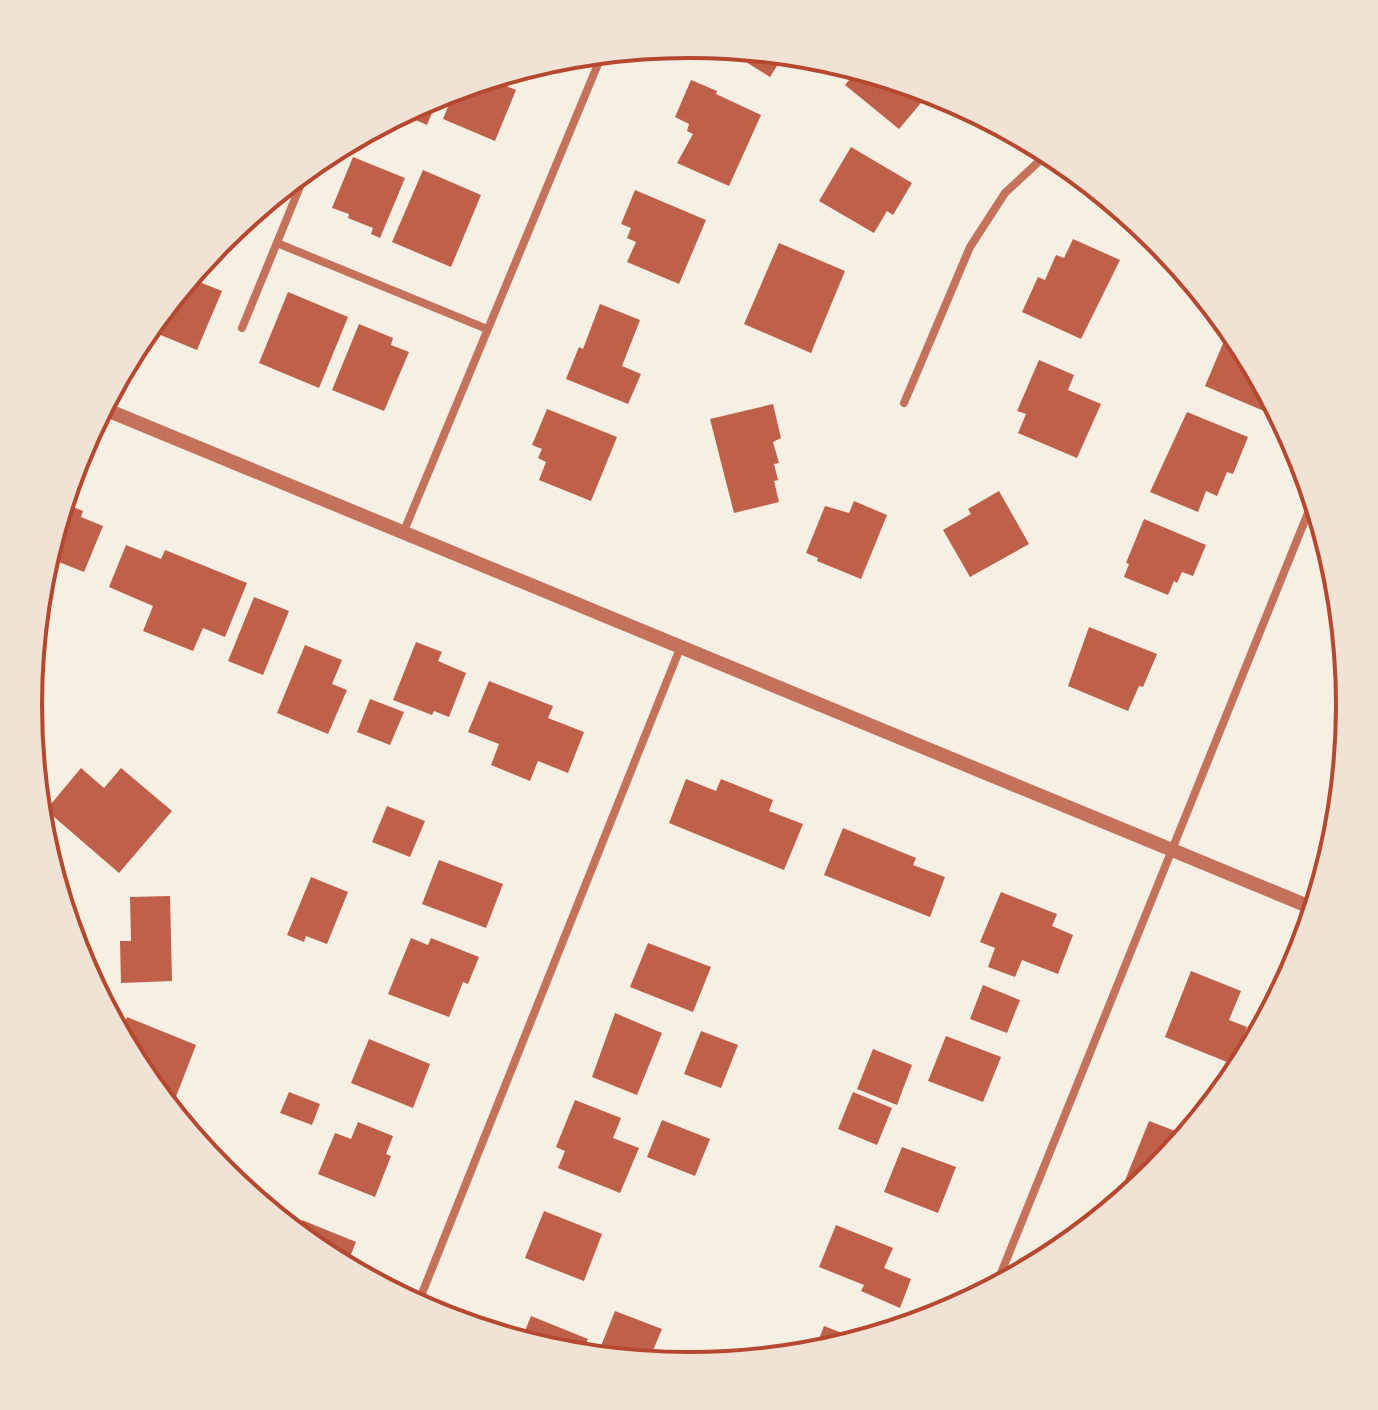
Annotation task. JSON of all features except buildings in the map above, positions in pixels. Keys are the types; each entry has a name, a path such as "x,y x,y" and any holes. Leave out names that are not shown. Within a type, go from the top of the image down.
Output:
{"street":[{"path":"404,531 596,65"},
{"path":"904,403 970,247 1005,193 1039,161"},
{"path":"242,328 299,189"},
{"path":"277,243 487,329"},
{"path":"113,412 1304,905"},
{"path":"1002,1270 1307,515"},
{"path":"422,1294 681,646"}]}
